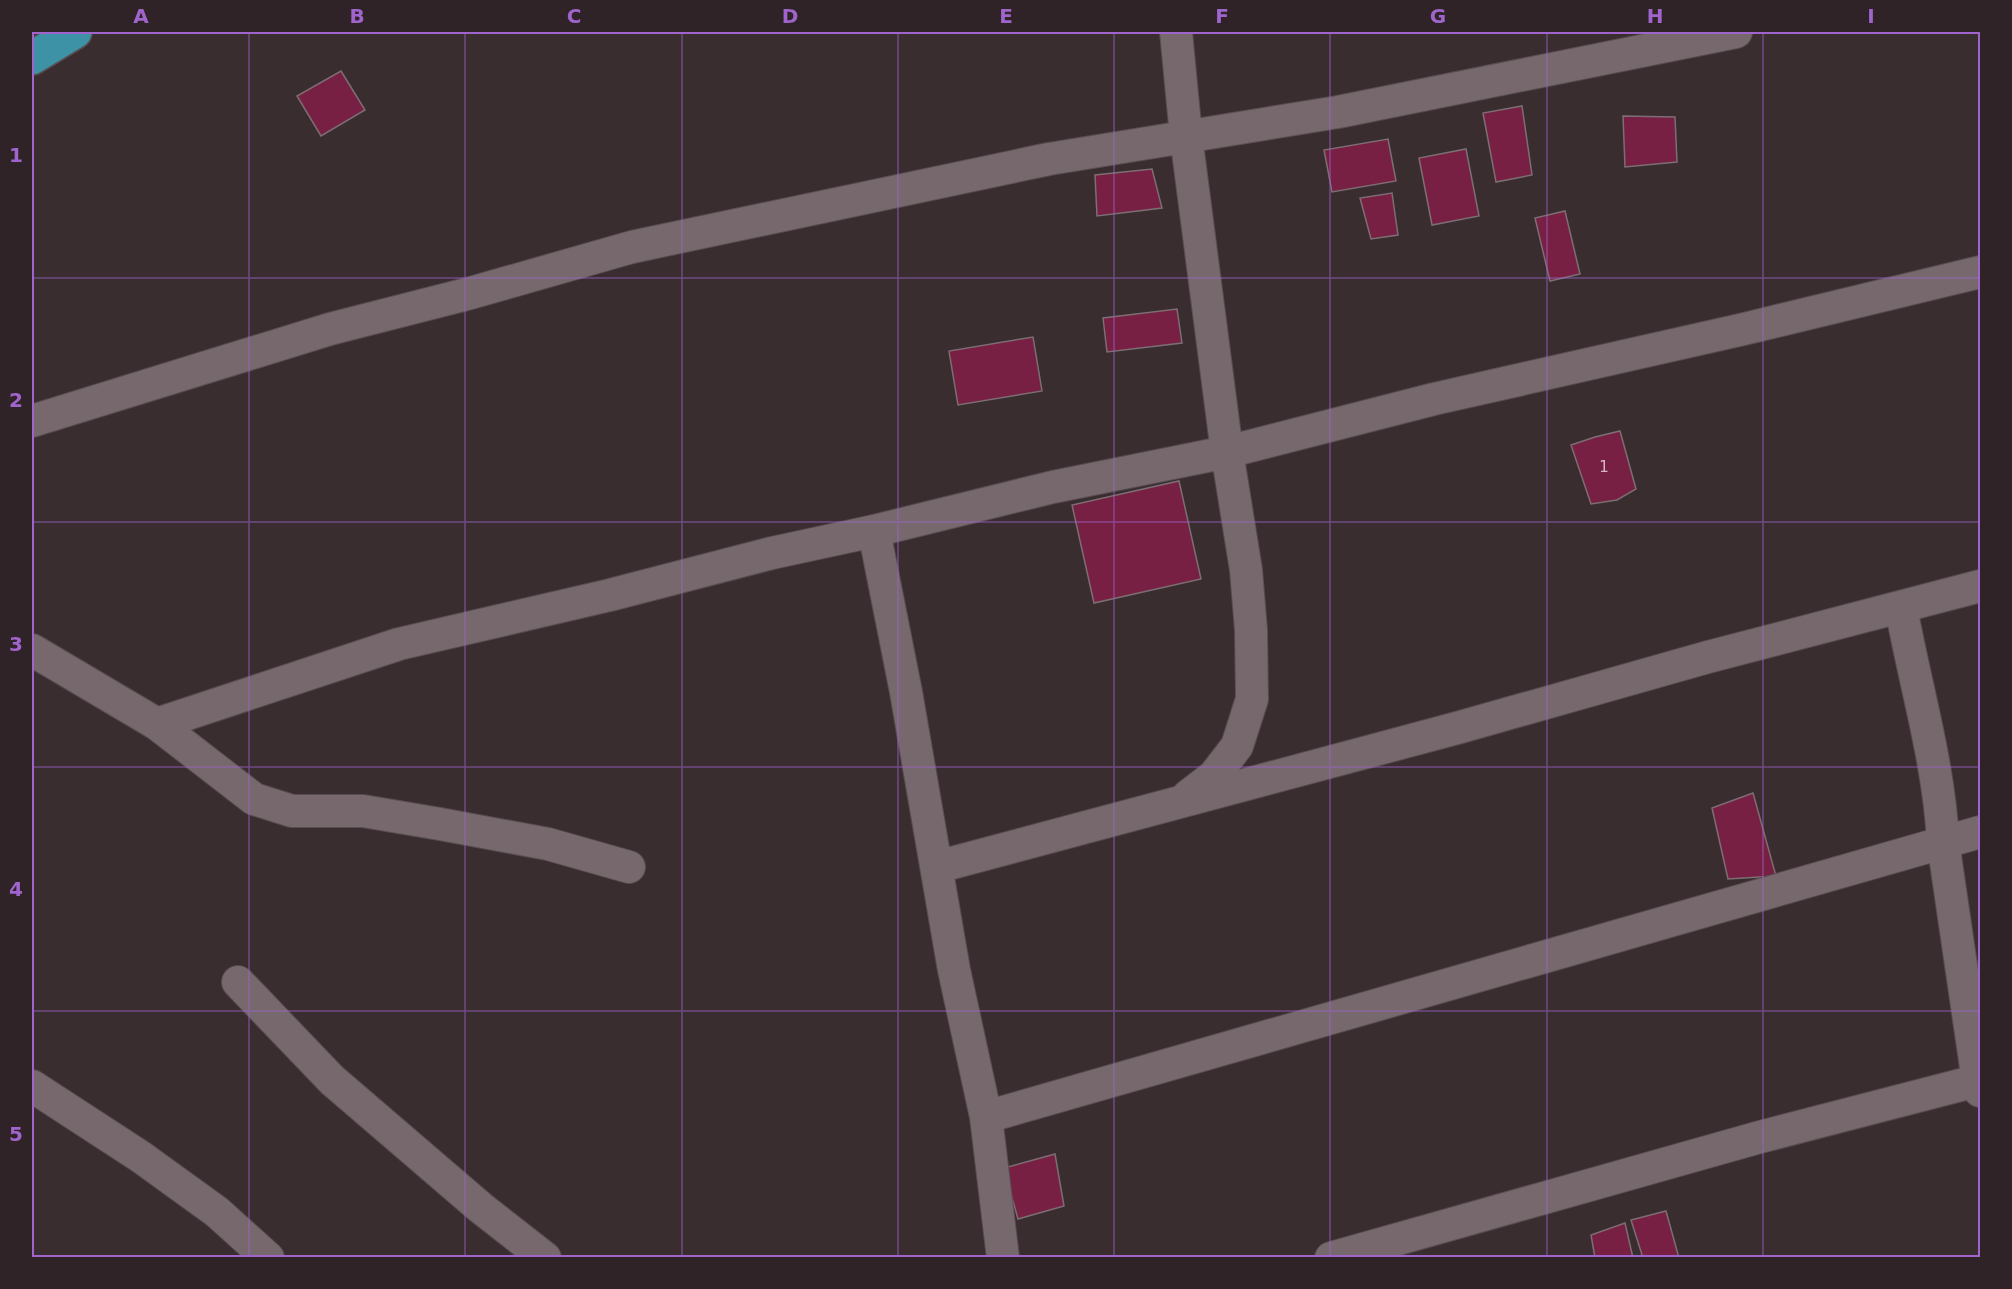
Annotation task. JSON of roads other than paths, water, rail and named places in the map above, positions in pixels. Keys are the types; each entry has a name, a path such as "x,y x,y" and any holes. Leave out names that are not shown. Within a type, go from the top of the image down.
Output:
{"highway":[{"path":"32,58 75,32"}],"street":[{"path":"1176,32 1186,136 1227,452 1246,570 1251,630 1252,699 1238,746 1214,776 1183,801"},
{"path":"32,421 330,329 467,294 632,247 1049,159 1338,112 1736,32"},
{"path":"157,724 399,644 610,595 772,553 1053,488 1227,452 1434,399 1744,329 1980,272"},
{"path":"874,531 954,970 986,1118 1003,1257"},
{"path":"937,867 1446,731 1708,657 1980,586"},
{"path":"1331,1257 1761,1137 1980,1084 1943,842 1935,766 1909,654 1901,607"},
{"path":"32,650 157,724 254,799 292,811 363,811 548,844 629,867"},
{"path":"986,1118 1980,832"},
{"path":"238,982 332,1080 481,1208 545,1257"},
{"path":"32,1086 151,1164 218,1212 268,1257"}]}
